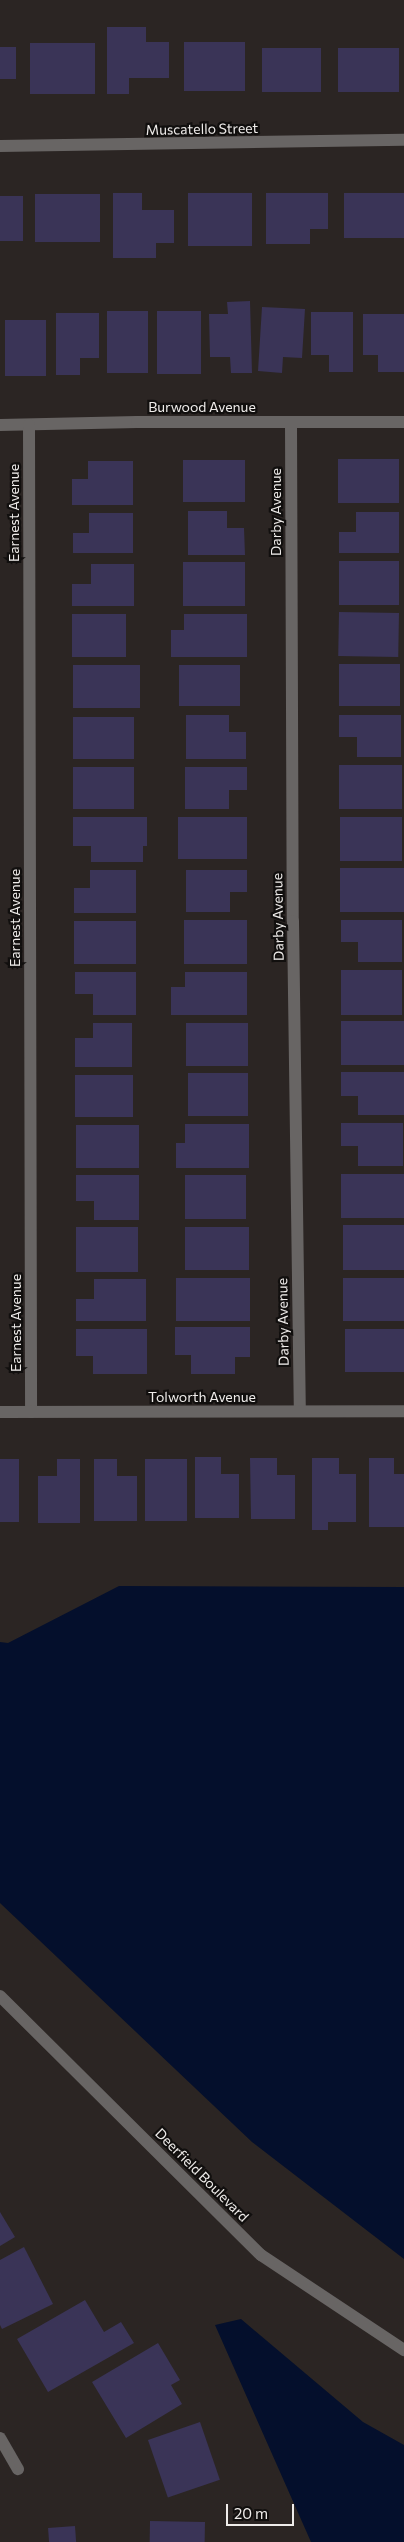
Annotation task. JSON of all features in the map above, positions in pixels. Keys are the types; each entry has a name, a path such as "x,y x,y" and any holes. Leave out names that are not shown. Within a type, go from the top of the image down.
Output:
{"street":[{"name":"Muscatello Street","path":"0,146 404,140"},
{"name":"Darby Avenue","path":"291,422 293,921 300,1412"},
{"name":"Burwood Avenue","path":"0,424 404,422"},
{"name":"Earnest Avenue","path":"29,425 31,1412"},
{"name":"Tolworth Avenue","path":"0,1412 404,1411"},
{"name":"Deerfield Boulevard","path":"0,1996 261,2255 404,2350"},
{"path":"0,2438 18,2469"}],"water":[{"path":"119,1586 404,1587 404,2259 252,2142 0,1903 0,1642 8,1643"},
{"path":"241,2319 363,2422 404,2445 404,2542 311,2542 215,2325"}],"building":[{"path":"107,27 146,27 146,42 169,42 169,78 129,78 129,94 107,94"},
{"path":"184,42 245,42 245,91 184,91"},
{"path":"30,43 95,43 95,94 30,94"},
{"path":"0,47 16,47 16,79 0,79"},
{"path":"262,48 321,48 321,92 262,92"},
{"path":"338,48 399,48 399,92 338,92"},
{"path":"113,193 142,193 142,210 174,210 174,243 156,243 156,258 113,258"},
{"path":"188,193 252,193 252,246 188,246"},
{"path":"266,193 328,193 328,229 310,229 310,244 266,244"},
{"path":"344,193 404,193 404,238 344,238"},
{"path":"35,194 100,194 100,242 35,242"},
{"path":"0,196 23,196 23,241 0,241"},
{"path":"250,301 252,373 231,373 230,357 210,357 209,314 228,314 227,302"},
{"path":"262,307 305,309 302,358 283,357 282,373 258,371"},
{"path":"107,311 148,311 148,373 107,373"},
{"path":"157,311 201,311 201,374 157,374"},
{"path":"311,312 353,312 353,372 329,372 329,355 311,355"},
{"path":"56,313 99,313 99,358 80,358 80,375 56,375"},
{"path":"363,314 404,314 404,372 378,372 378,355 363,355"},
{"path":"5,320 46,320 46,376 5,376"},
{"path":"338,459 399,459 399,503 338,503"},
{"path":"183,460 245,460 245,502 183,502"},
{"path":"88,461 133,461 133,505 72,505 72,479 88,479"},
{"path":"188,511 227,511 227,528 244,528 245,555 188,555"},
{"path":"356,512 399,512 399,553 339,553 339,532 356,532"},
{"path":"89,513 133,513 133,553 73,553 73,533 89,533"},
{"path":"339,561 399,561 399,605 339,605"},
{"path":"183,562 245,562 245,606 183,606"},
{"path":"91,564 134,564 134,606 72,606 72,584 91,584"},
{"path":"339,612 399,613 398,657 338,656"},
{"path":"72,614 126,614 126,657 72,657"},
{"path":"184,614 247,614 247,657 171,657 171,630 184,630"},
{"path":"339,664 400,664 400,706 339,706"},
{"path":"73,665 140,665 140,708 73,708"},
{"path":"179,665 240,665 240,706 179,706"},
{"path":"186,715 229,715 229,732 246,732 246,759 186,759"},
{"path":"339,715 401,715 401,757 357,757 357,737 339,737"},
{"path":"73,717 134,717 134,759 73,759"},
{"path":"339,765 402,765 402,809 339,809"},
{"path":"73,767 134,767 134,809 73,809"},
{"path":"185,767 247,767 247,790 229,790 229,809 185,809"},
{"path":"73,817 147,817 147,846 143,846 143,862 91,862 91,846 73,846"},
{"path":"178,817 247,817 247,859 178,859"},
{"path":"340,817 402,817 402,861 340,861"},
{"path":"340,868 404,868 404,912 340,912"},
{"path":"90,870 136,870 136,913 74,913 74,888 90,888"},
{"path":"186,870 247,870 247,892 230,892 230,912 186,912"},
{"path":"184,920 247,920 247,964 184,964"},
{"path":"341,920 402,920 402,962 358,962 358,942 341,942"},
{"path":"74,921 136,921 136,964 74,964"},
{"path":"341,970 402,970 402,1015 341,1015"},
{"path":"75,972 136,972 136,1015 93,1015 93,994 75,994"},
{"path":"185,972 247,972 247,1015 171,1015 171,987 185,987"},
{"path":"341,1021 404,1021 404,1065 341,1065"},
{"path":"93,1023 132,1023 132,1067 75,1067 75,1038 93,1038"},
{"path":"186,1023 248,1023 248,1066 186,1066"},
{"path":"341,1072 404,1072 404,1115 358,1115 358,1096 341,1096"},
{"path":"188,1073 248,1073 248,1116 188,1116"},
{"path":"75,1075 133,1075 133,1117 75,1117"},
{"path":"341,1123 403,1123 403,1166 358,1166 358,1146 341,1146"},
{"path":"185,1124 249,1124 249,1168 176,1168 176,1143 185,1143"},
{"path":"76,1125 139,1125 139,1168 76,1168"},
{"path":"341,1174 404,1174 404,1218 341,1218"},
{"path":"76,1175 139,1175 139,1220 94,1220 94,1201 76,1201"},
{"path":"185,1175 246,1175 246,1219 185,1219"},
{"path":"343,1225 404,1225 404,1270 343,1270"},
{"path":"76,1227 138,1227 138,1272 76,1272"},
{"path":"185,1227 249,1227 249,1270 185,1270"},
{"path":"176,1278 250,1278 250,1321 176,1321"},
{"path":"343,1278 404,1278 404,1321 343,1321"},
{"path":"94,1279 146,1279 146,1321 76,1321 76,1299 94,1299"},
{"path":"175,1327 250,1327 250,1357 235,1357 235,1374 191,1374 191,1355 175,1355"},
{"path":"76,1329 147,1329 147,1374 93,1374 93,1356 76,1356"},
{"path":"345,1329 404,1329 404,1372 345,1372"},
{"path":"195,1457 221,1457 221,1474 239,1474 239,1518 195,1518"},
{"path":"250,1458 277,1458 277,1475 295,1475 295,1519 251,1519"},
{"path":"312,1458 339,1458 339,1474 356,1474 356,1522 328,1522 328,1530 312,1530"},
{"path":"369,1458 394,1458 394,1474 404,1474 404,1527 369,1527"},
{"path":"0,1459 19,1459 19,1522 0,1522"},
{"path":"57,1459 80,1459 80,1523 38,1523 38,1476 57,1476"},
{"path":"94,1459 117,1459 117,1476 137,1476 137,1521 94,1521"},
{"path":"145,1459 187,1459 187,1521 145,1521"},
{"path":"0,2212 15,2237 0,2246"},
{"path":"24,2247 53,2304 2,2329 0,2325 0,2260"},
{"path":"85,2300 104,2332 121,2322 134,2343 48,2392 17,2339"},
{"path":"158,2343 180,2380 171,2385 182,2404 126,2438 92,2382"},
{"path":"200,2422 220,2480 168,2498 148,2440"},
{"path":"150,2521 205,2522 205,2542 150,2542"},
{"path":"75,2526 76,2542 49,2542 48,2528"}]}
